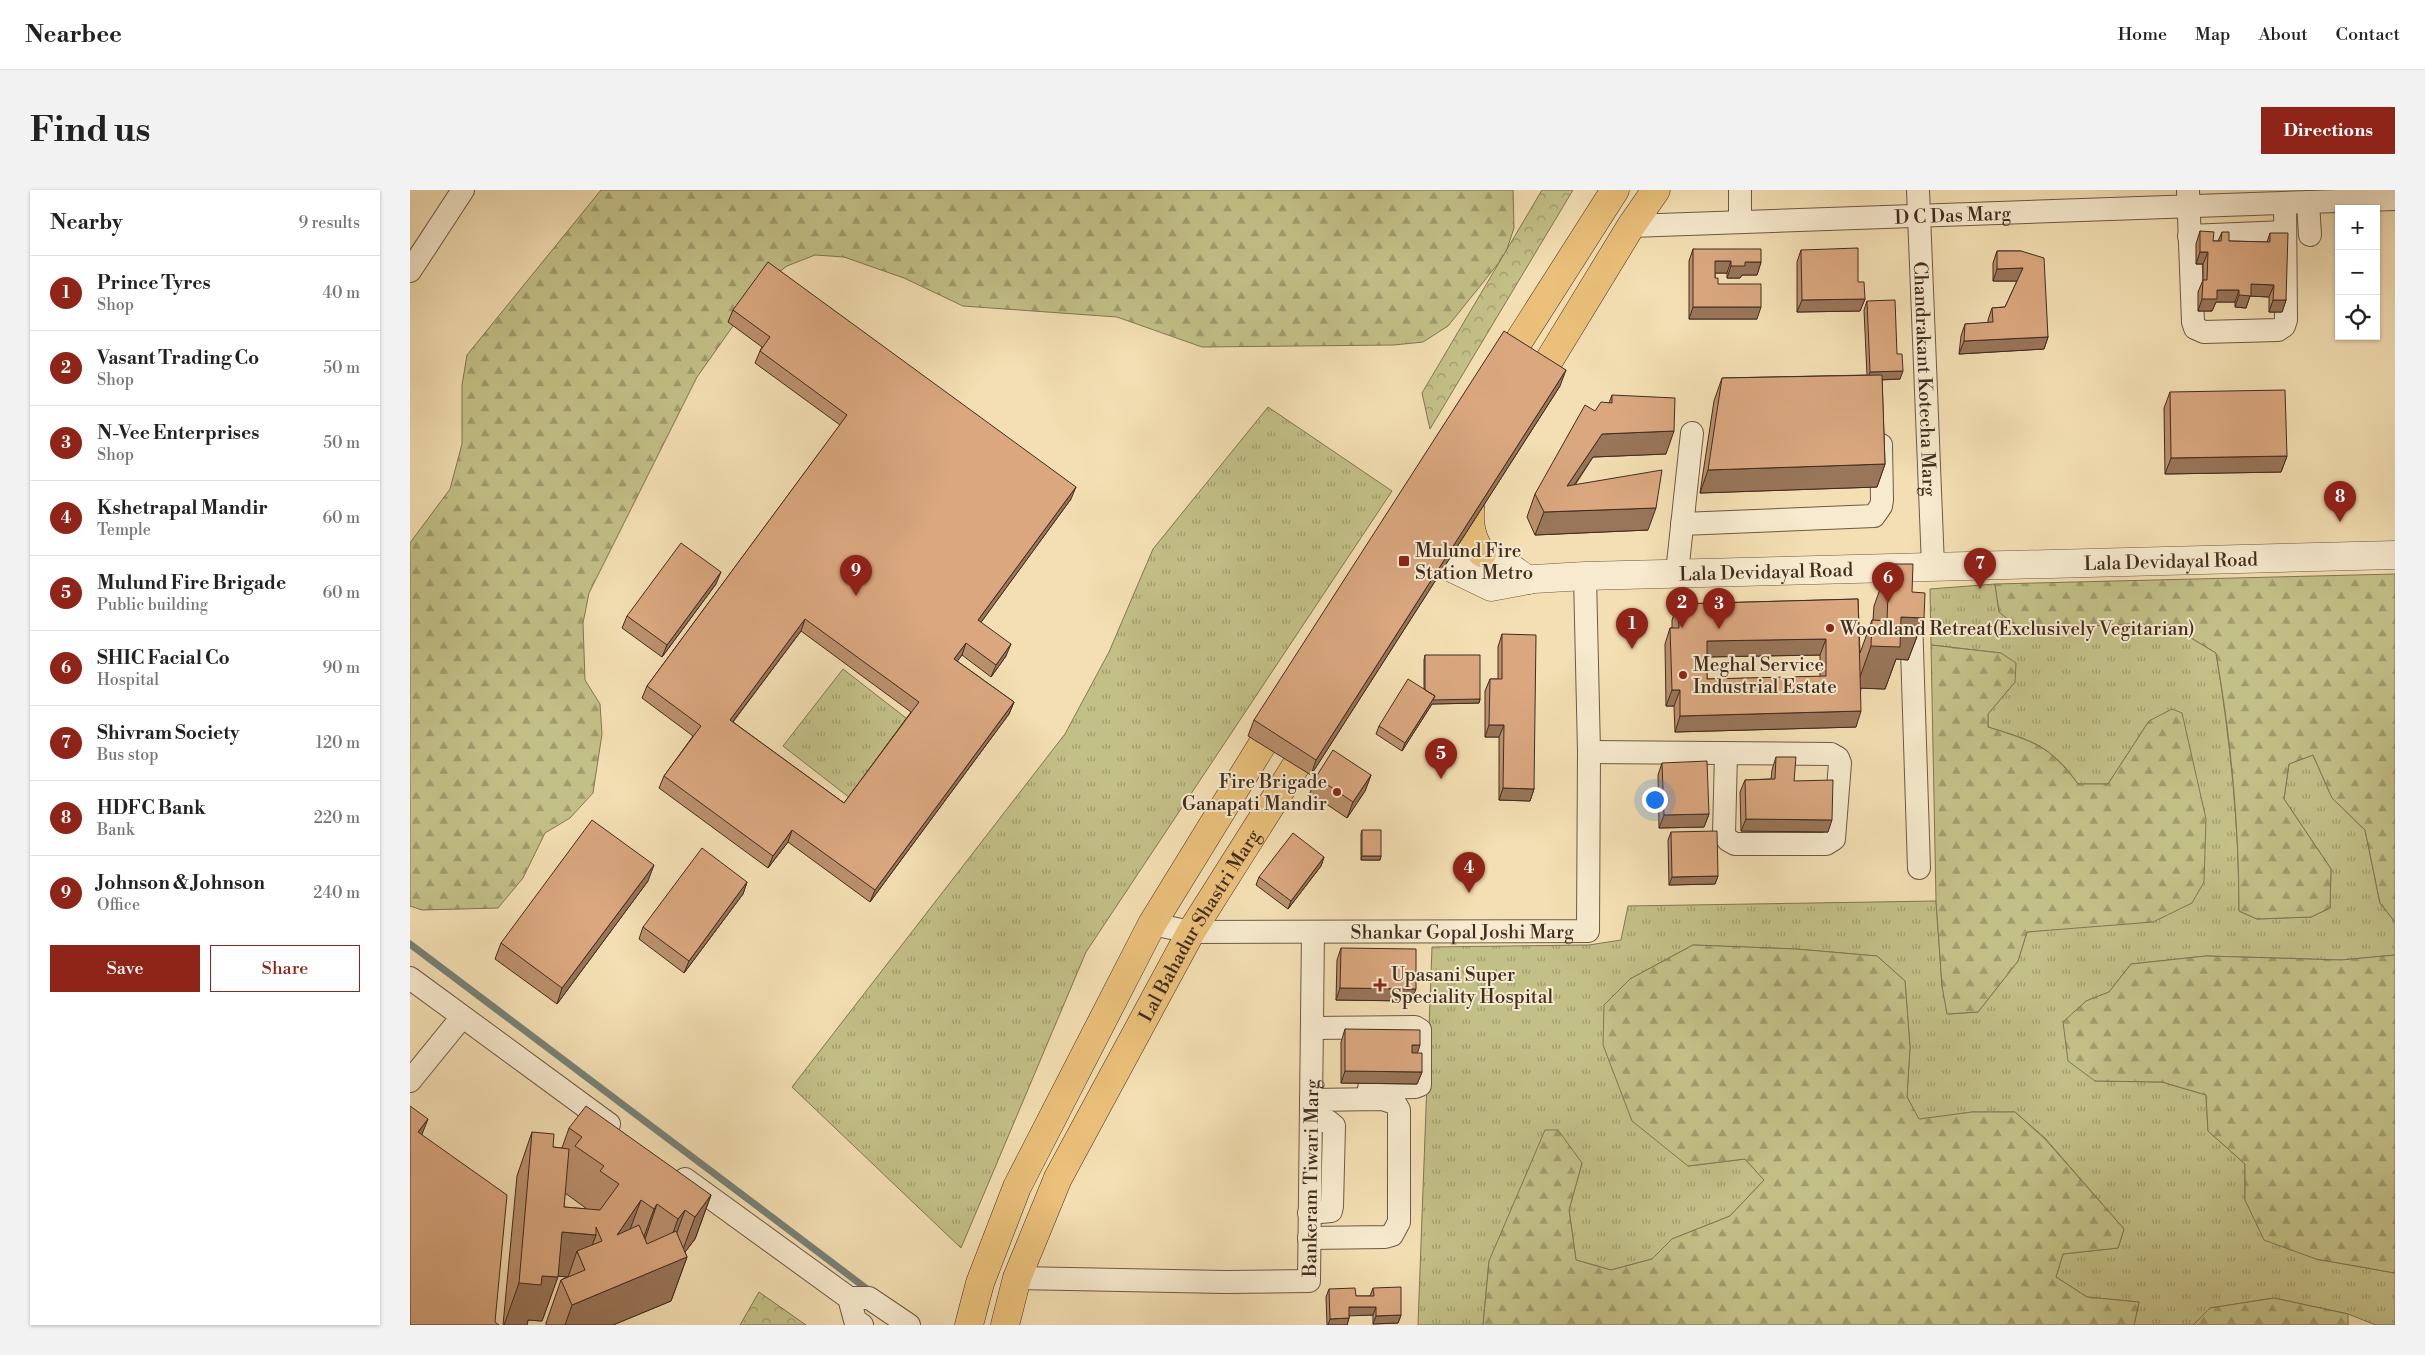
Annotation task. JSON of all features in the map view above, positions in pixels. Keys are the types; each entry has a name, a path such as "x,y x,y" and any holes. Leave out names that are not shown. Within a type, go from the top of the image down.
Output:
{"main road":[{"path":"1487,392 1615,190"},
{"path":"1519,410 1631,226 1656,190"},
{"path":"1413,582 1478,476 1470,510 1471,530 1474,543 1482,553"},
{"name":"Lal Bahadur Shastri Marg","path":"969,1325 980,1283 1017,1187 1152,924 1293,695"},
{"name":"Lal Bahadur Shastri Marg","path":"1005,1325 1017,1278 1058,1178 1191,932 1328,715"}],"street":[{"path":"410,271 463,190"},
{"path":"1740,190 1740,222"},
{"name":"Chandrakant Kotecha Marg","path":"1918,190 1920,216 1916,578 1919,868"},
{"path":"2188,198 2193,322 2195,328 2204,332 2278,330 2284,326 2286,320 2285,232 2296,199"},
{"name":"D C Das Marg","path":"1631,226 1920,216 2188,198 2395,199"},
{"path":"2296,199 2310,236"},
{"path":"2189,236 2285,232"},
{"path":"1682,524 1874,516 1881,506 1882,500 1880,421"},
{"path":"1677,574 1692,433"},
{"name":"Lala Devidayal Road","path":"1443,534 1399,524 1429,557 1491,586 1528,580 1585,576 1677,574 1916,578 2395,555"},
{"path":"1443,534 1504,563 1528,580"},
{"name":"Shankar Gopal Joshi Marg","path":"1152,924 1191,932 1588,930 1588,752 1585,576"},
{"path":"1588,752 1726,753 1831,754 1838,758 1840,763 1834,839 1826,844 1736,844 1728,840 1724,834 1726,753"},
{"name":"Bankeram Tiwari Marg","path":"1017,1278 1225,1282 1309,1281 1314,1238 1316,1028 1313,932"},
{"path":"410,978 626,1136"},
{"path":"410,1081 462,1017"},
{"path":"1315,1103 1415,1087 1422,1082 1422,1033 1418,1028 1316,1028"},
{"path":"1314,1238 1385,1237 1392,1235 1399,1222 1399,1110 1395,1104 1382,1099 1315,1103"},
{"path":"578,1127 579,1102"},
{"path":"666,1165 849,1298 868,1298 909,1325"},
{"path":"694,1208 721,1205"},
{"path":"849,1298 855,1320 862,1325"}],"green space":[{"path":"601,190 1513,190 1514,228 1505,255 1448,326 1423,342 1394,345 1202,347 1117,317 963,306 904,278 844,257 815,255 787,266 762,285 697,377 589,593 583,623 585,680 600,704 602,734 593,793 570,818 545,833 523,878 498,908 422,910 410,906 410,543 450,489 462,444 462,385 467,355"},
{"path":"1542,190 1573,190 1430,429 1422,393"},
{"path":"1268,407 1392,491 1086,952 961,1248 792,1087 1065,734 1109,652 1153,549"},
{"path":"2395,574 2395,922 2380,903 2365,830 2332,798 2313,755 2289,764 2284,799 2331,869 2330,908 2311,917 2257,919 2239,911 2238,846 2233,782 2226,717 2216,653 2170,625 2129,624 2020,629 1999,612 1995,584"},
{"path":"1995,584 1999,611 2129,624 2170,625 2216,653 2226,717 2233,782 2239,878 2239,911 2257,919 2311,917 2330,908 2331,869 2284,799 2289,764 2313,755 2332,798 2365,830 2380,903 2395,922 2395,955 2341,960 2206,956 2131,964 2109,992 2086,1001 2095,1081 2162,1082 2206,1095 2208,1131 2245,1164 2245,1200 2316,1259 2395,1273 2395,1325 2376,1325 2348,1314 2274,1298 2210,1308 2193,1325 2134,1325 2139,1302 2087,1297 2056,1277 2063,1254 2118,1248 2124,1229 2045,1138 2015,1112 1972,1112 1919,1120 1907,1097 1910,1047 1905,981 1877,956 1796,949 1693,945 1630,979 1688,1166 1745,1159 1764,1180 1730,1216 1672,1239 1652,1259 1611,1270 1576,1260 1569,1210 1582,1163 1489,1261 1483,1325 1418,1325 1432,947 1589,945 1621,940 1628,906 1936,901 1942,986 1948,1014 1978,1012 2018,961 2027,932 2061,928 2149,721 2108,784 2078,784 2059,761 2039,746 2017,736 1988,727 1988,714 2015,682 2001,653 1931,645 1930,589"},
{"path":"1931,645 2001,653 2016,663 2015,682 1988,714 1988,727 2039,746 2058,760 2078,784 2108,784 2149,721 2172,709 2182,713 2206,819 2204,882 2192,903 2153,922 2027,932 2018,961 1978,1012 1947,1014 1942,986 1936,901"},
{"path":"843,669 915,725 855,802 783,746"},
{"path":"1693,945 1796,949 1877,956 1905,981 1910,1047 1907,1097 1919,1119 1972,1112 2015,1112 2045,1139 2124,1229 2118,1248 2063,1254 2056,1277 2087,1297 2139,1302 2134,1325 1483,1325 1489,1261 1545,1130 1558,1130 1582,1163 1569,1210 1576,1260 1611,1270 1652,1259 1672,1239 1730,1216 1764,1180 1745,1159 1688,1166 1632,1121 1603,1045 1604,1005 1630,979"},
{"path":"2395,955 2395,1273 2316,1259 2264,1240 2245,1200 2245,1164 2208,1131 2206,1095 2162,1082 2095,1081 2068,1061 2063,1022 2086,1001 2109,992 2131,964 2206,956 2341,960"},
{"path":"759,1292 806,1325 740,1325"},
{"path":"2274,1298 2348,1314 2348,1325 2193,1325 2210,1308"}],"building":[{"path":"2200,231 2214,232 2213,241 2221,241 2222,232 2229,232 2229,241 2270,242 2270,233 2288,233 2286,300 2273,300 2274,285 2251,284 2251,296 2239,295 2239,290 2217,290 2217,299 2202,299 2203,280 2207,280 2208,252 2200,252"},
{"path":"1858,248 1858,282 1864,282 1865,299 1802,300 1801,250"},
{"path":"1693,249 1761,249 1761,262 1745,262 1745,266 1731,266 1731,261 1715,261 1715,278 1718,278 1718,284 1761,284 1761,307 1693,307"},
{"path":"1997,251 2021,251 2044,258 2048,337 1964,341 1965,324 1993,322 1992,308 2005,307 2023,268 1997,269"},
{"path":"768,262 1076,487 978,620 1011,644 996,665 966,643 954,659 1014,702 875,890 792,830 773,856 664,776 701,726 647,686 847,415 760,351 770,337 733,310","holes":["805,619 919,702 844,803 730,720"]},
{"path":"1895,300 1897,354 1902,354 1903,371 1870,372 1867,301"},
{"name":"Mulund Fire Station Metro","path":"1504,331 1566,370 1316,760 1254,720"},
{"path":"1882,375 1885,464 1708,470 1722,378"},
{"path":"2285,390 2287,456 2171,458 2170,392"},
{"path":"1612,395 1675,398 1674,431 1602,434 1567,486 1662,470 1656,508 1544,512 1535,494 1585,405 1595,411 1601,402 1612,403"},
{"path":"681,543 721,572 667,645 627,616"},
{"path":"1889,564 1913,564 1912,592 1925,593 1924,618 1901,617 1900,647 1871,646 1872,620 1887,621"},
{"name":"Meghal Service Industrial Estate","path":"1858,599 1861,711 1680,716 1680,690 1672,690 1670,628 1679,628 1678,604","holes":["1826,639 1826,676 1707,679 1707,641"]},
{"path":"1502,634 1536,635 1534,789 1503,788 1504,725 1489,725 1490,679 1502,679"},
{"path":"1425,655 1480,655 1480,699 1433,700 1435,696 1425,690"},
{"path":"1408,679 1435,696 1405,743 1379,726"},
{"path":"1333,750 1371,775 1353,802 1316,777"},
{"path":"1776,757 1796,757 1794,781 1833,780 1832,820 1746,819 1745,780 1775,779"},
{"path":"1707,761 1709,814 1664,815 1662,763"},
{"path":"592,820 654,865 562,988 501,943"},
{"path":"1362,830 1381,830 1381,856 1362,856"},
{"path":"1717,831 1718,876 1672,877 1671,832"},
{"path":"1293,833 1324,857 1291,901 1259,877"},
{"path":"702,848 747,882 689,961 643,927"},
{"path":"1341,948 1416,949 1416,989 1340,988"},
{"path":"1345,1029 1420,1030 1420,1045 1412,1045 1412,1053 1422,1053 1422,1072 1345,1071"},
{"path":"410,1106 428,1119 418,1132 507,1195 495,1322 499,1325 410,1325"},
{"path":"586,1106 711,1195 695,1217 685,1210 678,1219 657,1204 654,1209 641,1200 617,1235 639,1225 647,1244 676,1231 687,1257 572,1305 561,1280 585,1270 577,1251 602,1241 596,1227 596,1235 562,1232 558,1277 542,1276 541,1285 519,1283 532,1132 554,1134 553,1147 569,1149 564,1207 600,1210 619,1184 600,1171 604,1166 575,1146 582,1137 569,1128"},
{"path":"1401,1287 1401,1315 1376,1316 1376,1307 1349,1307 1349,1318 1330,1319 1329,1289 1355,1288 1356,1296 1374,1296 1373,1288"}],"waterway":[{"path":"410,944 871,1292"}],"place":[{"name":"HDFC Bank","path":"2340,522"},
{"name":"Mulund Fire Station Metro","path":"1404,561"},
{"name":"Shivram Society","path":"1980,589"},
{"name":"Johnson & Johnson","path":"856,596"},
{"name":"SHIC Facial Co","path":"1888,603"},
{"name":"Vasant Trading Co","path":"1682,628"},
{"name":"Woodland Retreat(Exclusively Vegitarian)","path":"1830,628"},
{"name":"N-Vee Enterprises","path":"1719,629"},
{"name":"Prince Tyres","path":"1632,649"},
{"name":"Meghal Service Industrial Estate","path":"1683,675"},
{"name":"Mulund Fire Brigade","path":"1441,779"},
{"name":"Fire Brigade Ganapati Mandir","path":"1337,792"},
{"name":"Kshetrapal Mandir","path":"1469,893"},
{"name":"Upasani Super Speciality Hospital","path":"1380,985"}]}
